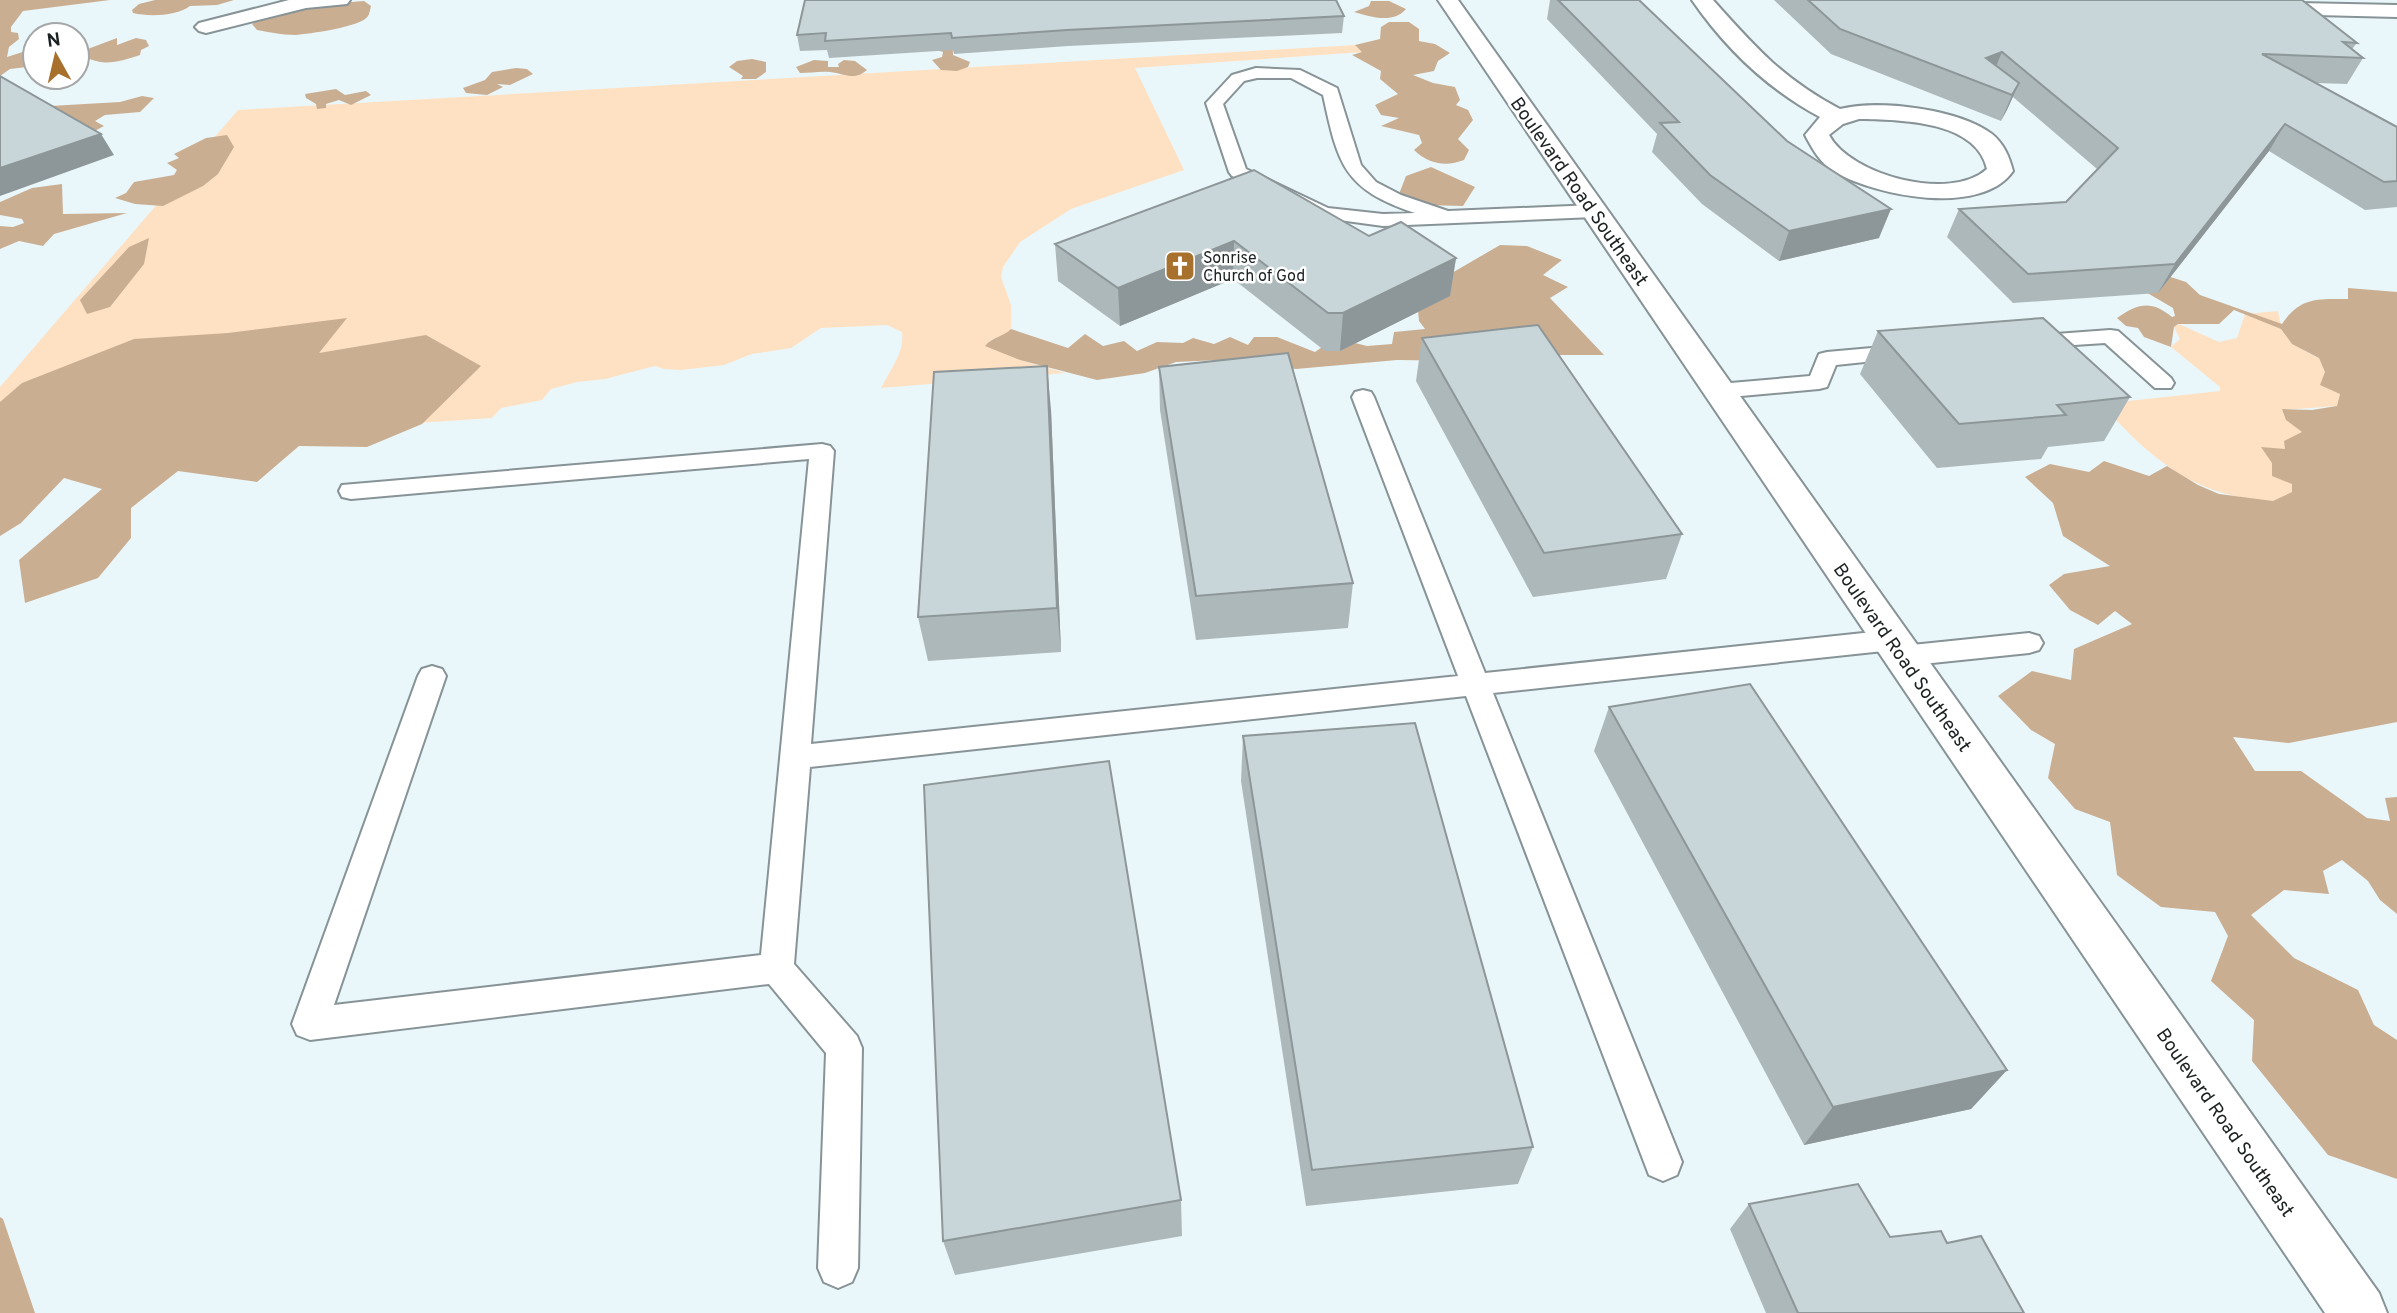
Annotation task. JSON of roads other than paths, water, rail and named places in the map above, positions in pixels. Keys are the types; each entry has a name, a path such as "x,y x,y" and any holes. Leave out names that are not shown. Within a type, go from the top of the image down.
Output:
{"street":[{"path":"206,27 306,2 340,0"},
{"name":"Boulevard Road Southeast","path":"1448,0 2359,1313"},
{"path":"1702,0 1753,58 1796,95 1837,117 1859,112 1887,112 1946,122 1990,145 2000,158 2000,171 1988,181 1968,188 1911,188 1880,181 1843,166 1820,147 1817,135 1823,125 1837,117"},
{"path":"2171,0 2241,7 2397,11"},
{"path":"2346,11 2378,29"}],"lane":[{"path":"1446,217 1403,202 1367,185 1351,165 1331,92 1310,80 1294,73 1255,73 1238,78 1214,103 1238,172 1324,213 1383,220 1594,211"},
{"path":"2003,344 2110,336 2163,383"},
{"path":"1719,391 1819,382 1827,359 1922,351"},
{"path":"1363,397 1663,1162"},
{"path":"351,491 822,451 777,968 844,1048 838,1268"},
{"path":"795,757 1476,685 1897,648 2029,643"},
{"path":"432,676 310,1024 777,968"}],"place":[{"name":"Sonrise Church of God","path":"1180,266"}]}
